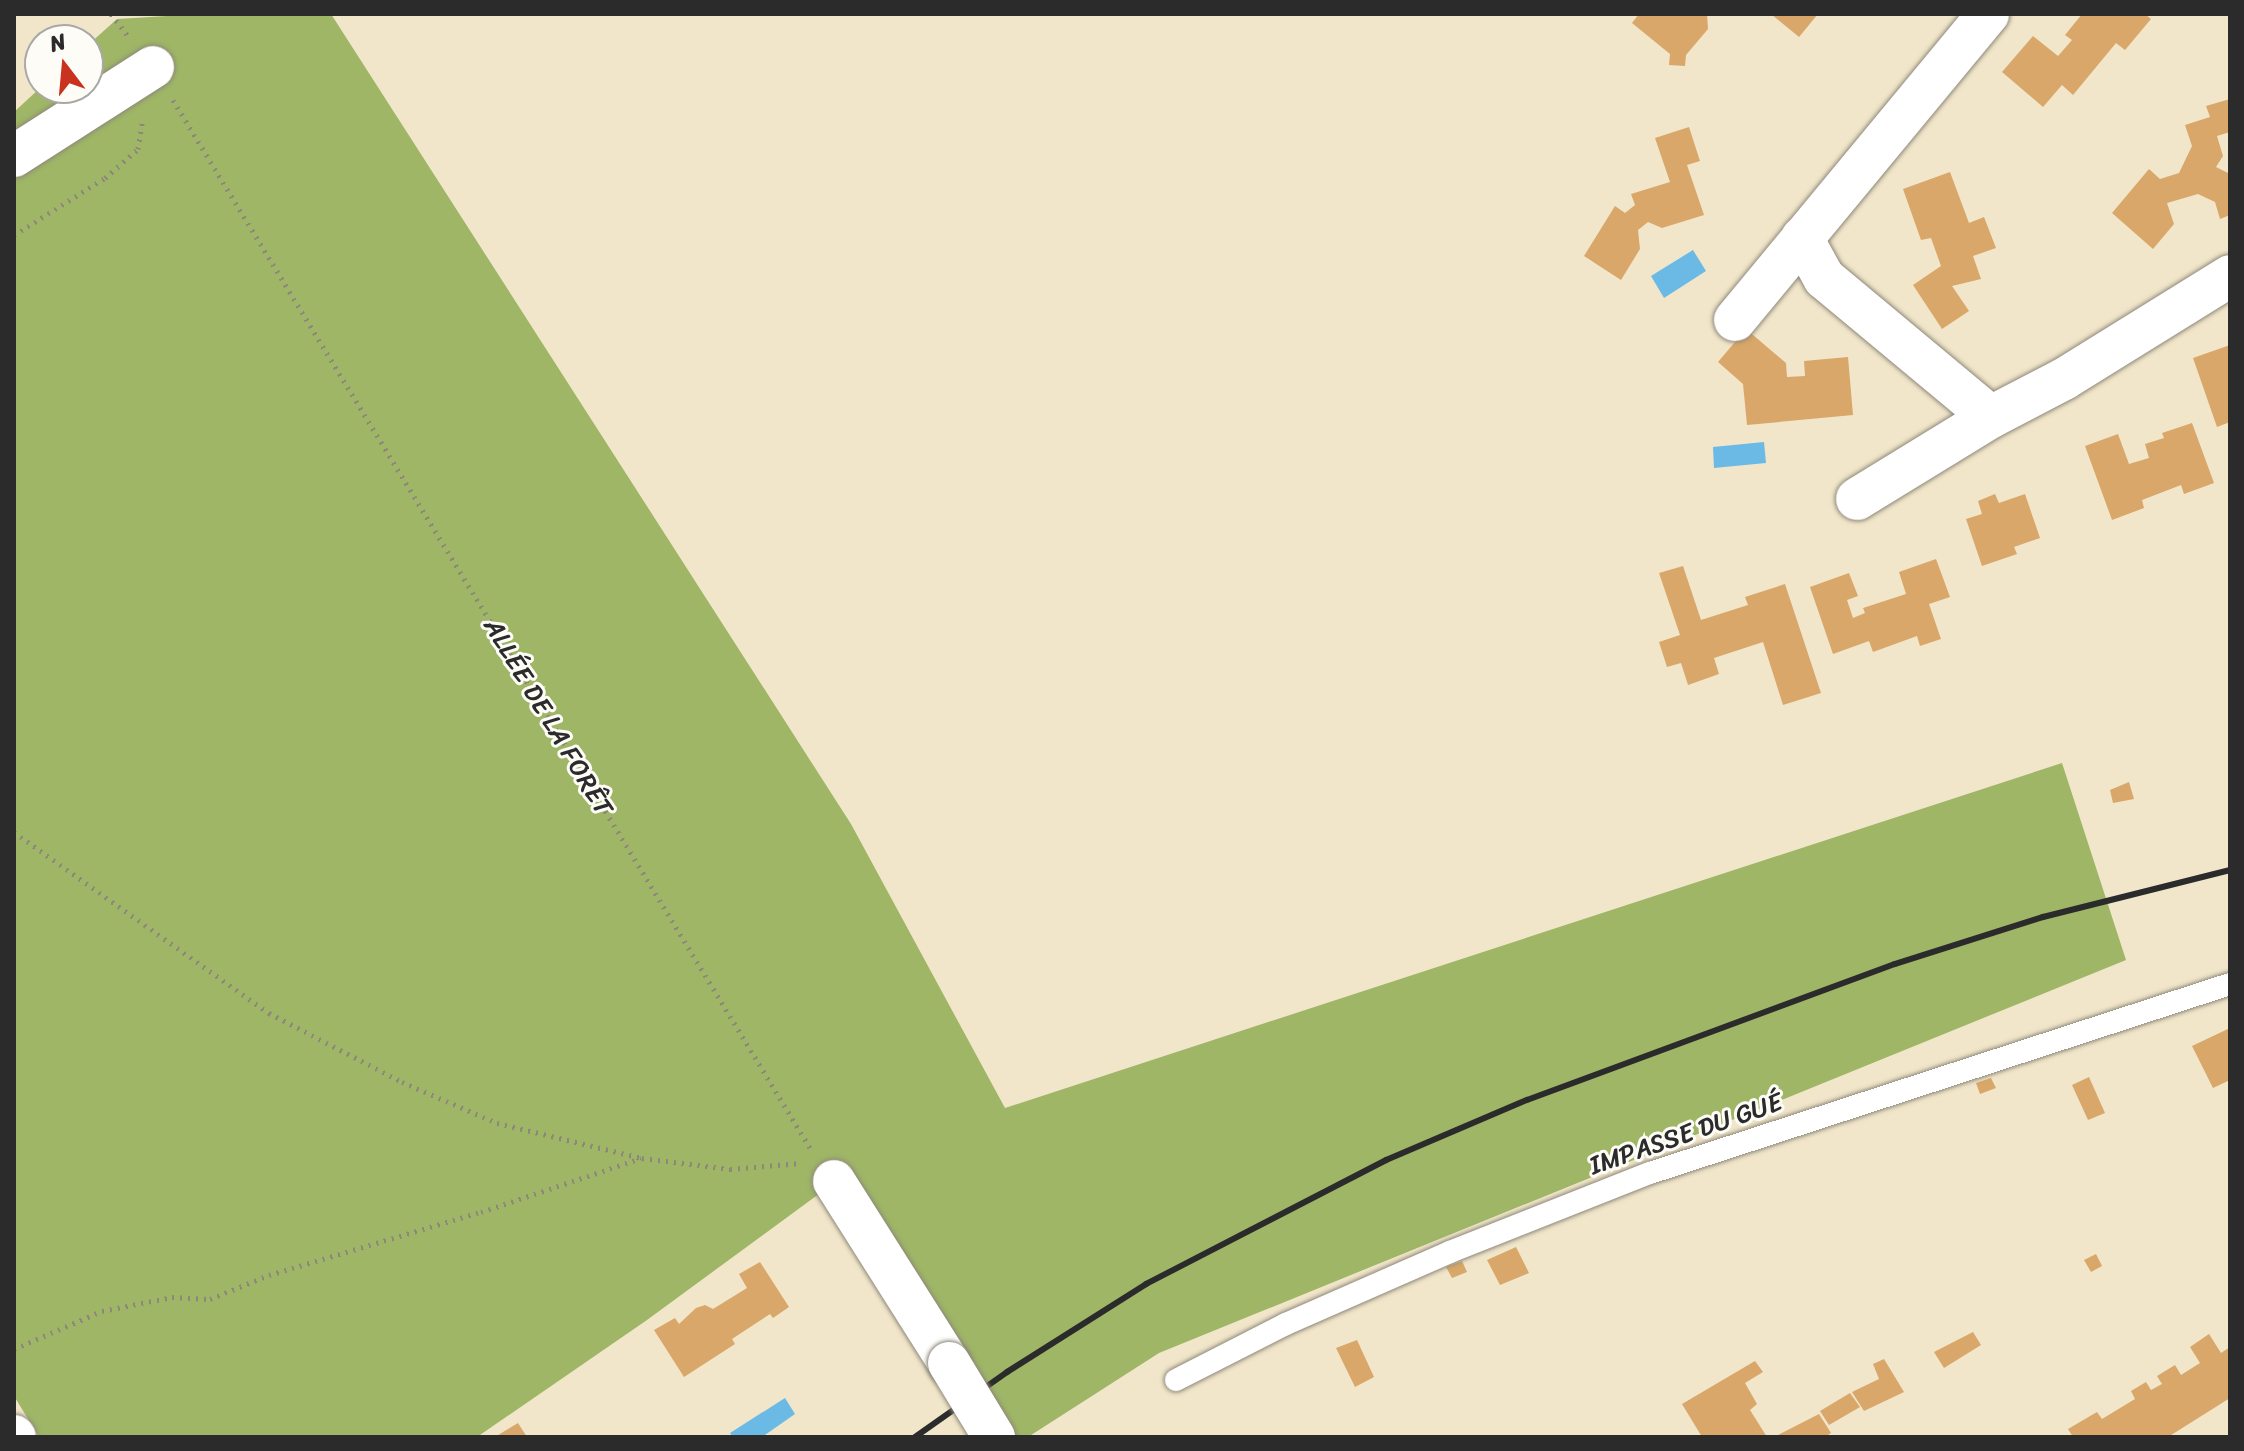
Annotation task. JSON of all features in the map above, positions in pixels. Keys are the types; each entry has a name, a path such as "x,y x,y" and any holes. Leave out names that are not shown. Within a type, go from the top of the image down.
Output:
{"street":[{"path":"1735,320 1988,14"},
{"path":"14,156 153,67"},
{"path":"1802,238 1824,278 1991,417"},
{"path":"1857,499 1991,417 2064,379 2230,276"},
{"path":"826,1171 994,1437"}],"lane":[{"name":"IMPASSE DU GUÉ","path":"1176,1380 1286,1324 1450,1252 1650,1173 2230,984"}],"path":[{"path":"14,235 105,178 138,149 153,67"},
{"name":"ALLÉE DE LA FORÊT","path":"153,67 826,1171"},
{"path":"14,832 269,1013 402,1082 497,1123 642,1158 730,1169 826,1171"},
{"path":"14,1349 102,1311 172,1297 210,1299 269,1275 481,1212 642,1158"}],"green space":[{"path":"201,14 331,14 851,824 1005,1108 2062,763 2126,960 1159,1353 1028,1437 976,1437 827,1188 647,1320 477,1437 39,1437 14,1396 14,112 24,103 104,104 104,31 117,19"}],"water":[{"path":"1693,250 1706,271 1664,298 1651,276"},
{"path":"1764,442 1766,463 1714,468 1713,447"},
{"path":"785,1398 795,1414 762,1437 733,1437 730,1433"}],"building":[{"path":"1639,14 1707,14 1708,29 1686,55 1685,66 1669,65 1670,54 1632,23"},
{"path":"1771,14 1818,14 1799,37"},
{"path":"2082,14 2145,14 2151,19 2125,50 2116,43 2073,95 2062,85 2043,107 2002,72 2033,36 2058,56 2072,40 2065,35"},
{"path":"2230,99 2230,132 2217,136 2223,156 2216,167 2230,174 2230,215 2220,219 2215,202 2198,194 2167,203 2174,224 2153,249 2112,213 2149,169 2160,179 2179,173 2192,146 2185,125 2210,117 2206,106"},
{"path":"1689,127 1700,161 1687,165 1704,215 1662,228 1648,222 1638,230 1640,249 1621,280 1584,256 1615,206 1625,213 1635,205 1631,194 1670,182 1655,138"},
{"path":"1950,172 1969,223 1984,217 1996,248 1973,256 1981,279 1952,286 1969,311 1942,329 1913,285 1941,266 1931,238 1921,240 1903,189"},
{"path":"1746,329 1786,363 1787,377 1805,376 1804,361 1848,357 1853,415 1747,425 1743,384 1718,362"},
{"path":"2230,345 2230,422 2217,427 2193,358"},
{"path":"2192,423 2214,483 2184,494 2181,485 2142,500 2144,508 2112,520 2085,446 2118,434 2129,464 2149,458 2145,444 2164,438 2162,433"},
{"path":"1995,494 1999,503 2025,494 2040,538 2014,547 2017,554 1982,566 1966,519 1982,514 1978,501"},
{"path":"1936,559 1950,597 1929,604 1941,639 1920,646 1917,636 1873,652 1869,641 1833,654 1810,587 1849,573 1858,596 1847,600 1853,618 1865,613 1863,608 1906,594 1899,572"},
{"path":"1683,566 1701,620 1748,605 1745,597 1785,584 1821,693 1783,705 1763,642 1714,658 1719,674 1688,685 1681,663 1667,667 1659,642 1680,635 1659,573"},
{"path":"2129,782 2134,799 2113,803 2110,790"},
{"path":"2230,1028 2230,1080 2213,1088 2192,1046"},
{"path":"2089,1077 2105,1113 2088,1120 2072,1085"},
{"path":"1991,1078 1996,1088 1980,1094 1976,1083"},
{"path":"1516,1247 1529,1273 1500,1285 1487,1260"},
{"path":"2096,1254 2102,1266 2091,1272 2084,1260"},
{"path":"1462,1261 1467,1272 1452,1278 1446,1267"},
{"path":"760,1262 789,1307 773,1318 770,1314 732,1339 735,1344 684,1377 654,1330 675,1318 679,1324 696,1308 705,1305 713,1309 747,1288 739,1274"},
{"path":"1973,1332 1981,1345 1944,1368 1934,1352"},
{"path":"2209,1334 2221,1353 2230,1347 2230,1398 2168,1437 2073,1437 2068,1429 2097,1412 2102,1419 2135,1399 2131,1391 2146,1382 2151,1390 2162,1384 2157,1376 2175,1365 2181,1375 2200,1363 2190,1347"},
{"path":"1357,1340 1374,1377 1355,1387 1336,1348"},
{"path":"1884,1359 1904,1392 1864,1411 1852,1392 1879,1379 1873,1364"},
{"path":"1755,1361 1763,1372 1745,1383 1757,1404 1750,1410 1767,1437 1702,1437 1682,1404"},
{"path":"1850,1393 1860,1407 1829,1425 1820,1411"},
{"path":"1819,1414 1831,1433 1825,1437 1774,1437"},
{"path":"518,1423 527,1437 495,1437"}],"railway":[{"path":"915,1437 1007,1372 1146,1284 1386,1160 1527,1100 1895,964 2043,917 2230,870"}]}
